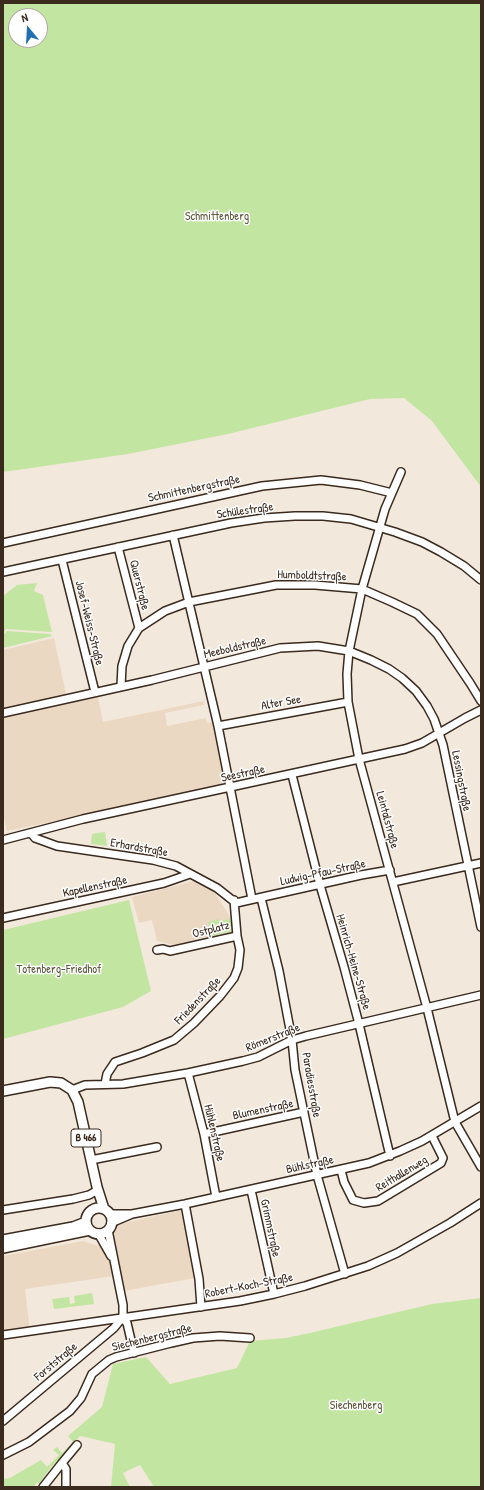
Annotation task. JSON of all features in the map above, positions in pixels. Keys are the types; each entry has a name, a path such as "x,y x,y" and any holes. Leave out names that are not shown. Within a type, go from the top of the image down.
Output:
{"main road":[{"path":"3,1091 50,1082 61,1083 72,1090"},
{"name":"B 466","path":"72,1090 78,1102 91,1160 94,1191 94,1209 88,1214 91,1229"},
{"name":"B 466","path":"94,1191 108,1219"},
{"path":"3,1240 73,1227 105,1232 108,1219 94,1209"},
{"path":"3,1248 91,1229"}],"street":[{"name":"Leintalstraße","path":"401,472 385,509 362,589 349,651 347,674 348,702 359,759 427,1008 455,1122 481,1167"},
{"name":"Schmittenbergstraße","path":"3,543 262,486 321,480 360,485 392,493"},
{"name":"Schülestraße","path":"3,572 231,523 295,516 323,516 351,519 422,542 464,566 481,580"},
{"path":"173,535 218,726 252,899"},
{"name":"Querstraße","path":"118,547 139,628"},
{"name":"Josef-Weiss-Straße","path":"62,560 95,692"},
{"name":"Humboldtstraße","path":"121,686 122,666 128,646 139,628 165,611 189,602 276,585 315,585 362,589 416,614 437,634 481,701"},
{"name":"Meeboldstraße","path":"3,713 280,648 318,646 349,651 383,666 402,678 416,691 427,706 439,733"},
{"name":"Alter See","path":"218,726 348,702"},
{"name":"Seestraße","path":"3,840 83,819 292,775 413,746 422,743 481,710"},
{"name":"Lessingstraße","path":"439,733 443,745 467,866 481,927"},
{"name":"Heinrich-Heine-Straße","path":"292,775 320,885 359,1024 390,1156"},
{"name":"Erhardstraße","path":"31,833 35,838 57,846 153,860 176,866 217,888 234,900"},
{"path":"393,882 481,863"},
{"name":"Ludwig-Pfau-Straße","path":"261,898 361,875 390,870"},
{"name":"Kapellenstraße","path":"3,918 164,883 190,874"},
{"path":"234,900 236,903 261,898"},
{"name":"Paradiesstraße","path":"261,898 279,971 292,1040 295,1070 317,1175 345,1274"},
{"name":"Ostplatz","path":"157,950 163,949 170,951 237,936 234,900"},
{"name":"Friedenstraße","path":"106,1084 107,1074 115,1062 174,1040 194,1024 220,996 234,978 238,968 240,950 237,936"},
{"name":"Römerstraße","path":"72,1090 85,1085 123,1084 188,1073 249,1060 292,1040 481,995"},
{"name":"Hühlenstraße","path":"188,1073 204,1134 216,1198"},
{"name":"Bühlstraße","path":"108,1219 216,1198 369,1163 390,1156 432,1136 481,1106"},
{"name":"Blumenstraße","path":"204,1134 304,1112"},
{"name":"Reithallenweg","path":"341,1170 344,1182 352,1200 364,1203 378,1201 441,1163 444,1158 432,1136"},
{"path":"91,1160 157,1146"},
{"name":"Grimmstraße","path":"251,1190 274,1294"},
{"path":"3,1210 73,1199 94,1191"},
{"name":"Robert-Koch-Straße","path":"3,1335 201,1307 274,1294 368,1266 397,1253 450,1223 481,1203"},
{"path":"185,1204 199,1279 201,1307"},
{"path":"108,1219 114,1263 123,1305 124,1314 122,1318 127,1323 134,1352"},
{"path":"91,1229 114,1263"},
{"name":"Forststraße","path":"3,1421 114,1328 122,1318"},
{"name":"Siechenbergstraße","path":"3,1455 34,1439 70,1411 81,1398 92,1374 104,1363 116,1357 179,1341 200,1338 220,1336 250,1338"},
{"path":"43,1487 77,1445"},
{"path":"62,1463 66,1469 66,1487"}],"shaded area":[{"path":"54,638 68,703 98,697 103,722 204,701 204,705 165,713 167,726 206,718 207,722 204,723 214,722 228,785 7,831 3,813 3,650"},
{"path":"194,881 213,890 229,915 235,930 174,945 157,941 152,920 139,923 132,897"},
{"path":"181,1210 195,1278 124,1291 111,1229 112,1226"},
{"path":"83,1241 95,1245 102,1244 108,1256 114,1276 25,1289 30,1330 3,1333 3,1256"}],"green space":[{"name":"Schmittenberg","path":"3,3 481,3 481,487 432,421 404,398 370,399 228,434 128,454 3,472"},
{"path":"37,583 34,591 43,595 52,632 6,629 3,634 3,596 17,585"},
{"path":"7,631 50,634 52,636 3,648 3,635"},
{"path":"105,832 107,846 91,844 92,834"},
{"name":"Totenberg-Friedhof","path":"129,900 151,991 123,1007 3,1039 3,930"},
{"path":"219,919 220,921 230,919 233,931 212,936 208,922"},
{"path":"92,1293 94,1304 54,1309 52,1299 69,1297 70,1304 75,1303 74,1296"},
{"name":"Siechenberg","path":"481,1298 481,1487 154,1487 140,1465 123,1473 130,1487 111,1487 115,1444 80,1436 62,1457 51,1467 39,1484 37,1482 34,1487 3,1487 3,1479 10,1478 41,1460 47,1467 59,1455 53,1450 57,1447 62,1453 73,1442 68,1436 102,1407 113,1364 146,1357 170,1384 237,1368 250,1341 286,1338 432,1304"}]}
